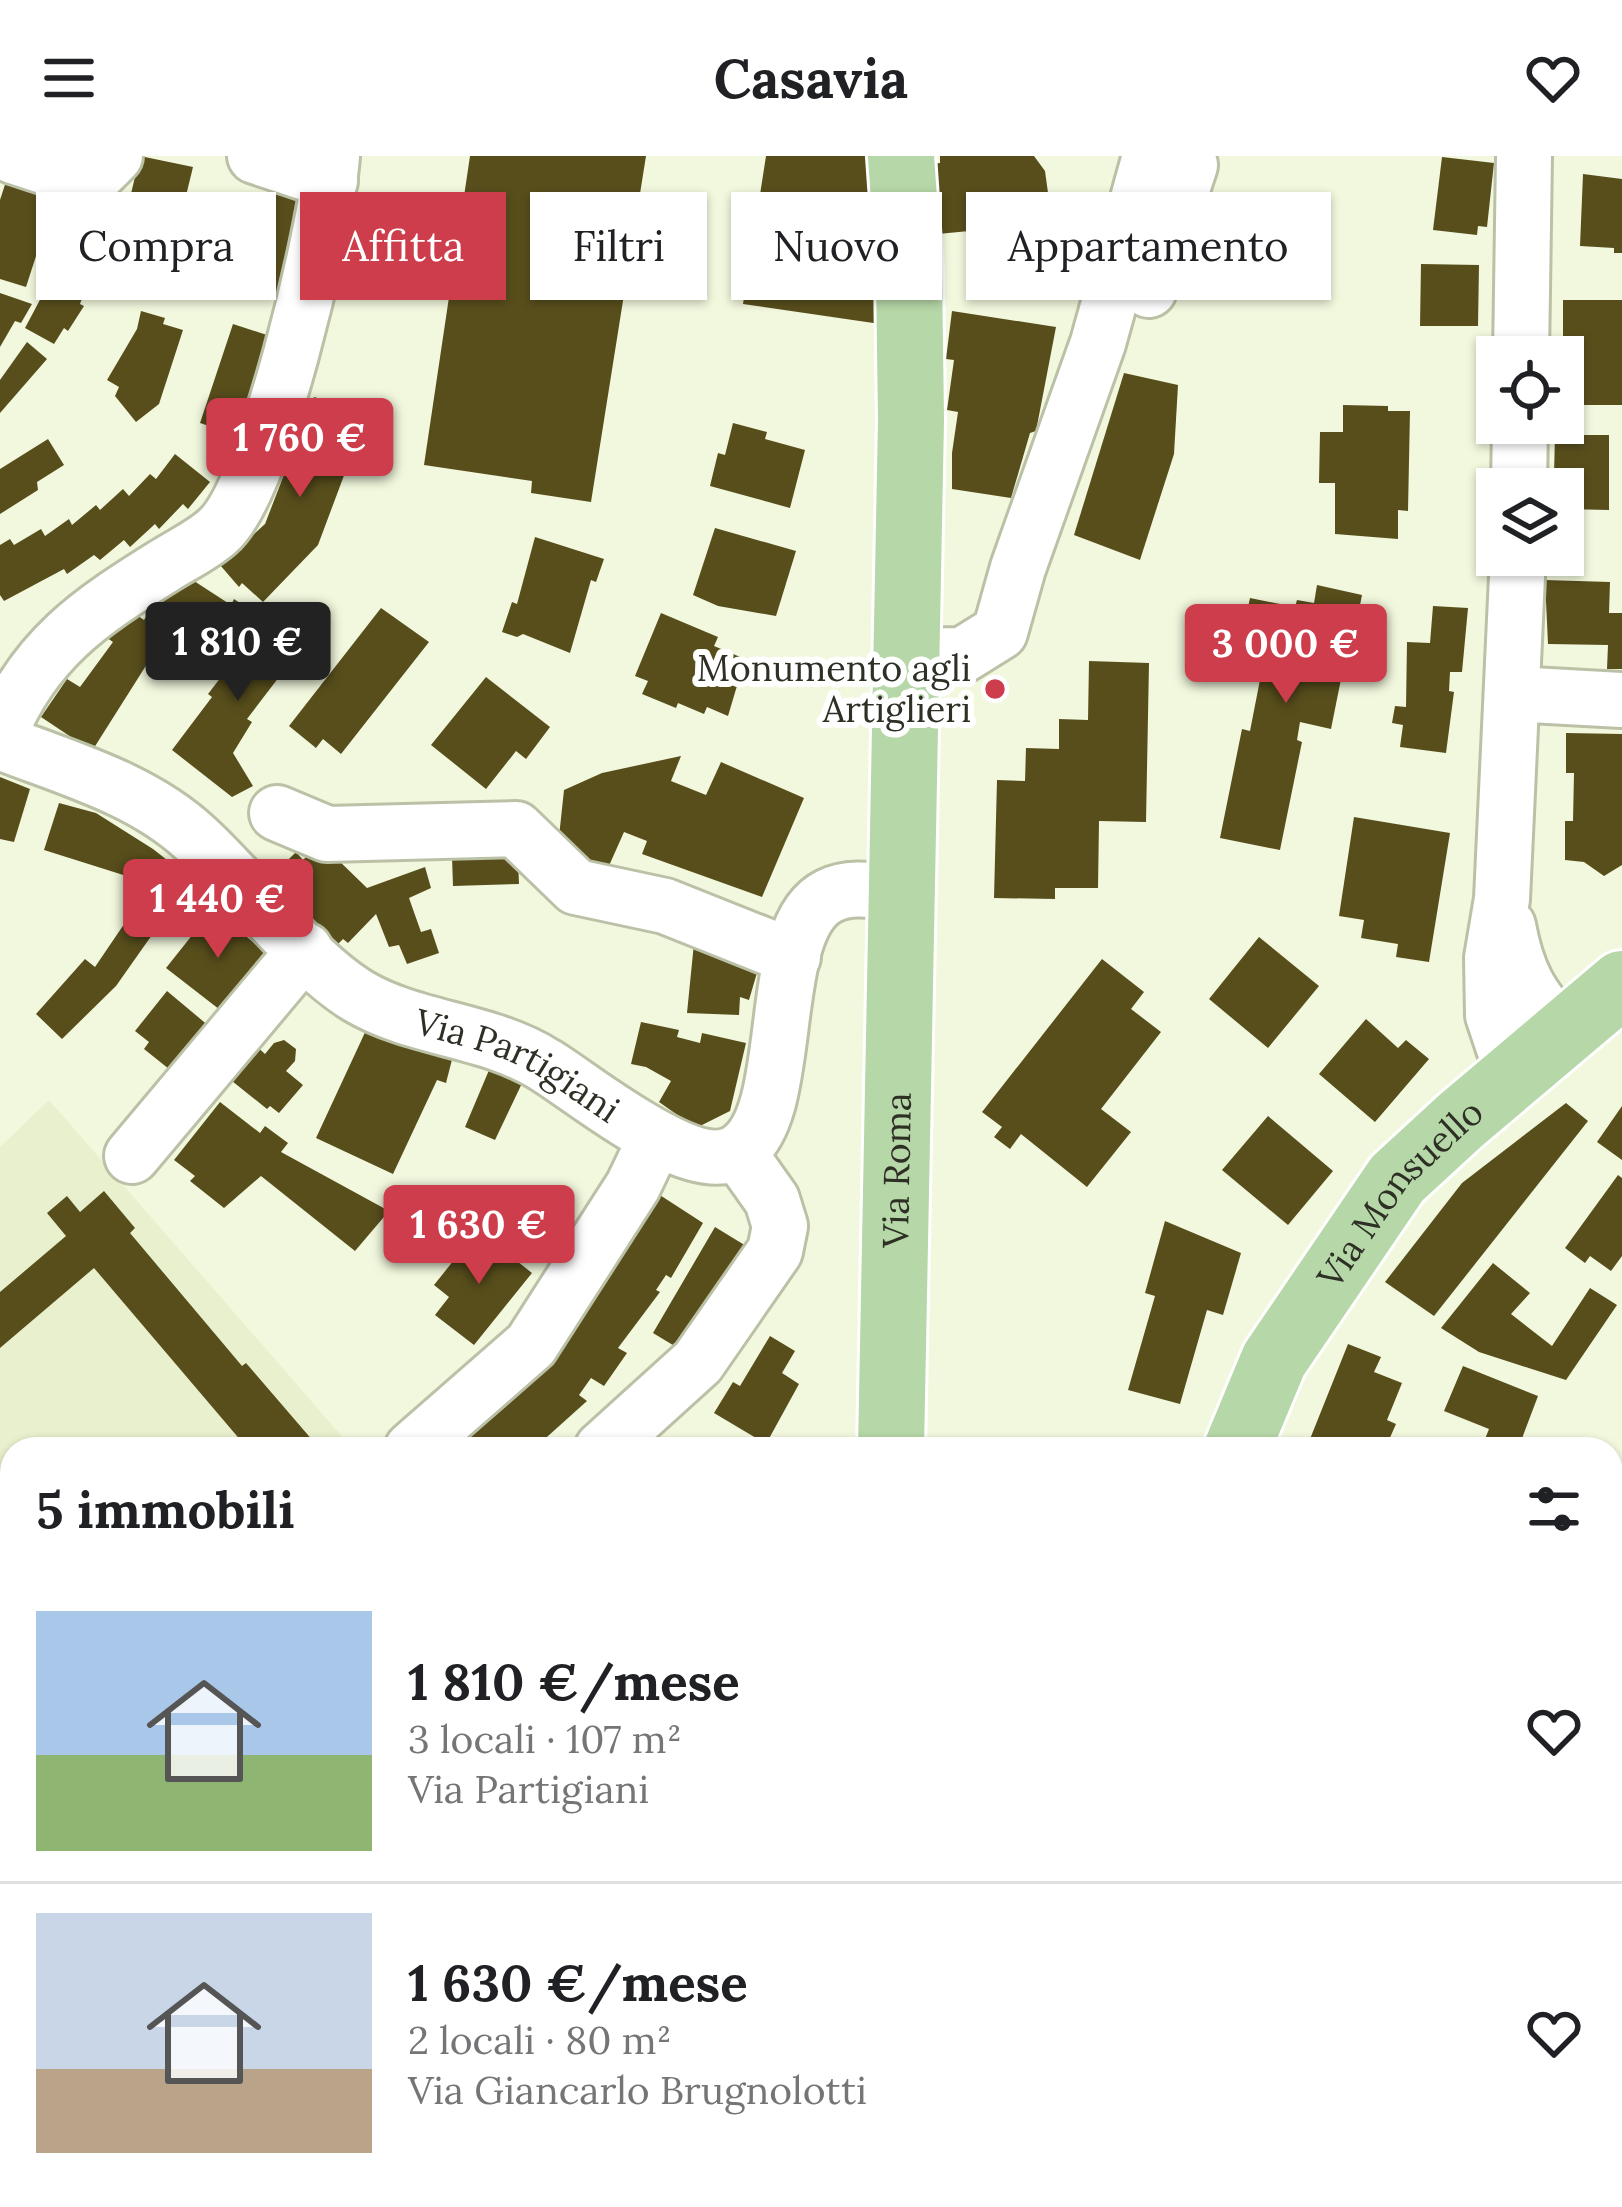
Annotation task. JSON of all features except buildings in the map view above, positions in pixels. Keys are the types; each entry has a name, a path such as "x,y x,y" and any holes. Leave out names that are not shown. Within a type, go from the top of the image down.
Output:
{"main road":[{"name":"Via Roma","path":"890,1437 911,420 909,272 901,156"},
{"name":"Via Monsuello","path":"1242,1437 1274,1360 1397,1179 1622,984"}],"street":[{"path":"13,156 71,175 96,175 115,156"},
{"path":"0,737 56,643 94,610 221,529 248,481 301,322 331,168 255,156"},
{"path":"1098,344 1090,270 1113,156"},
{"path":"906,656 963,655 1000,632 1098,344 1150,156"},
{"path":"1098,344 1147,295 1190,165 1172,156"},
{"path":"1521,336 1524,156"},
{"path":"1513,1075 1492,1015 1492,958 1502,899 1517,576"},
{"path":"1512,694 1622,700"},
{"name":"Via Partigiani","path":"0,737 128,792 191,834 305,950 357,995 393,1012 493,1041 540,1061 656,1138 708,1158 737,1152"},
{"path":"277,813 327,834 516,829 576,887 664,906 793,957"},
{"path":"615,1437 698,1362 775,1251 780,1226 772,1200 737,1152 763,1122 798,928 825,897 851,889 901,893"},
{"path":"1502,899 1516,969 1563,1034"},
{"path":"132,1156 305,950"},
{"path":"426,1437 531,1345 633,1186 656,1138"}],"shaded area":[{"path":"49,1100 343,1437 0,1437 0,1147"}],"place":[{"name":"Monumento agli Artiglieri","path":"995,689"}]}
